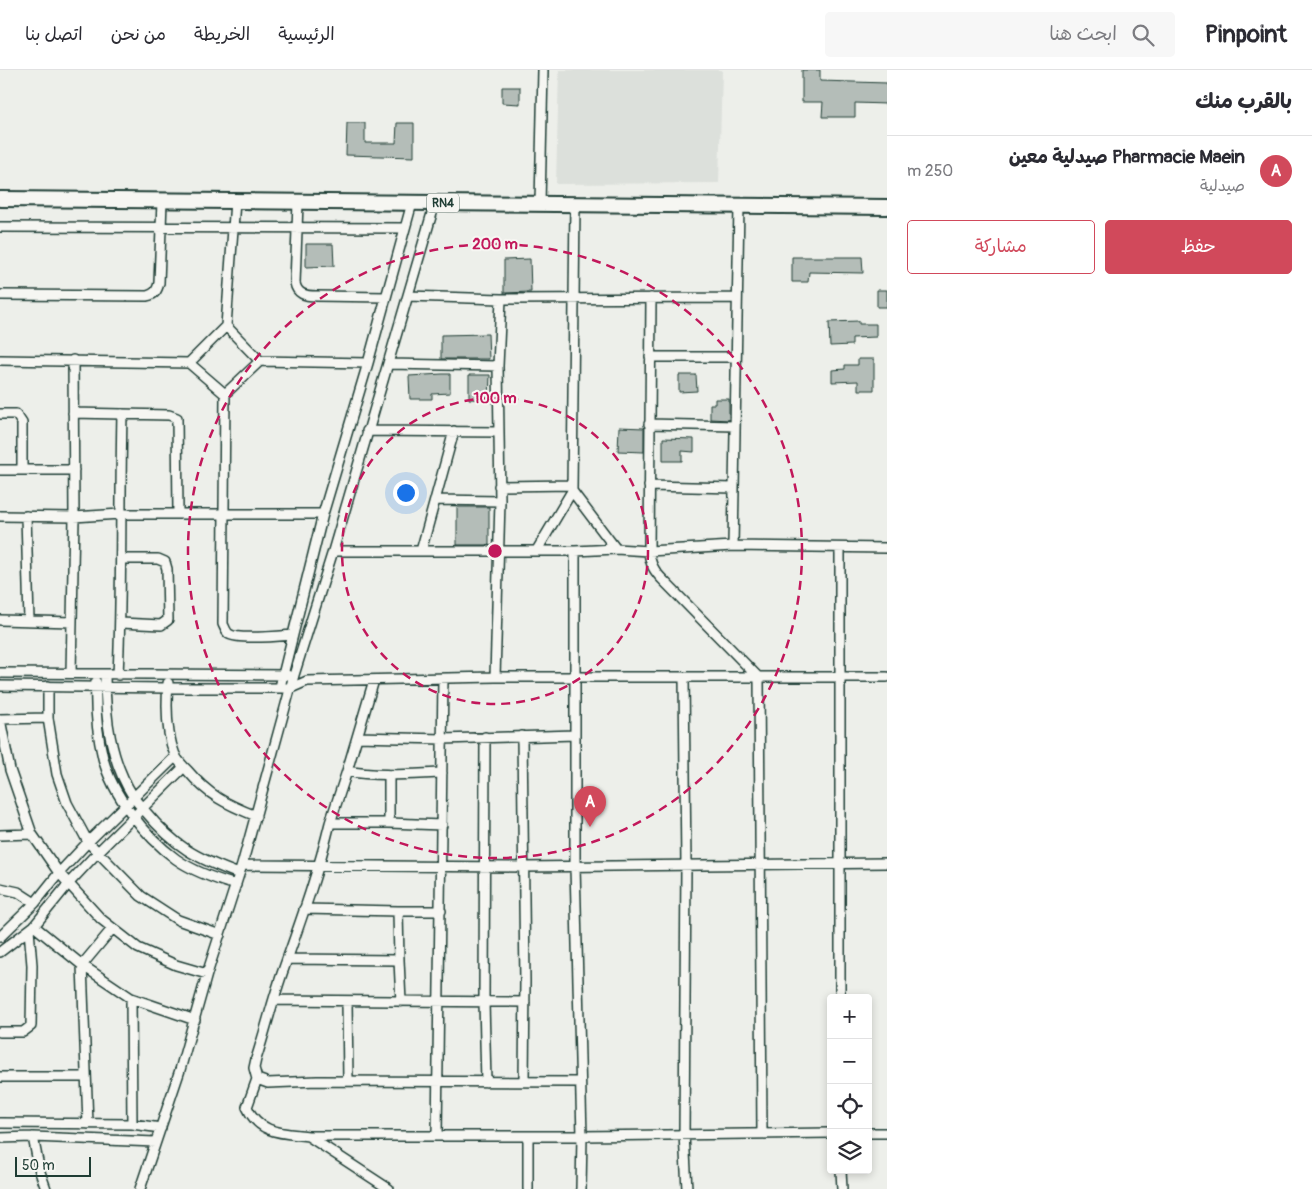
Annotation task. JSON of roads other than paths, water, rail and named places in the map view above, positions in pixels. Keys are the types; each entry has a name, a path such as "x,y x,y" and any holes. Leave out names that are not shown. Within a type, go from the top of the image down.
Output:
{"main road":[{"name":"RN4","path":"0,200 887,206"}],"street":[{"path":"540,203 543,70"},
{"path":"0,296 153,295 159,283 162,201"},
{"path":"189,363 226,326 235,201"},
{"path":"298,203 295,283 300,293 306,296 386,297"},
{"path":"280,687 323,514 412,203"},
{"path":"140,1189 161,1128 236,885 294,675 333,551 435,203"},
{"path":"537,550 572,488 575,204"},
{"path":"733,546 739,205"},
{"path":"0,227 405,228"},
{"path":"408,296 501,299 575,297 736,298"},
{"path":"651,298 649,551 652,567 662,580 760,678 762,1134"},
{"path":"495,677 500,501 498,366 501,299"},
{"path":"226,326 260,361"},
{"path":"650,357 736,357"},
{"path":"0,360 189,363 225,394"},
{"path":"71,674 74,516 73,360"},
{"path":"292,635 233,636 225,630 223,624 225,394 260,361 368,362"},
{"path":"388,364 498,366"},
{"path":"73,413 169,415 177,418 178,514"},
{"path":"0,414 16,414 22,422 22,470"},
{"path":"118,675 122,559 120,514 122,414"},
{"path":"649,424 735,426"},
{"path":"367,431 499,432"},
{"path":"421,551 454,431"},
{"path":"0,470 74,470"},
{"path":"499,486 572,488"},
{"path":"649,486 734,488"},
{"path":"572,488 616,549"},
{"path":"436,500 500,501"},
{"path":"0,516 323,514"},
{"path":"26,516 29,621"},
{"path":"333,551 575,551 616,549 649,551 733,546 887,548"},
{"path":"840,548 840,994"},
{"path":"575,551 575,867 582,1136 581,1189"},
{"path":"121,623 161,625 168,620 167,569 165,562 158,559 122,559"},
{"path":"0,620 72,622"},
{"path":"0,673 294,675 307,681"},
{"path":"101,674 105,687 107,716 115,760 134,798 160,830 181,846 213,864 240,869 319,866 575,867 887,863"},
{"path":"101,674 96,687 99,735 103,760 126,806 155,842 177,860 218,880 236,885"},
{"path":"169,675 168,728 176,756 209,793 227,804 256,816"},
{"path":"0,686 291,688 307,681 495,677 887,677"},
{"path":"684,678 686,865 684,1134 687,1189"},
{"path":"437,1135 443,679"},
{"path":"374,680 330,823 319,866 287,959 256,1059 254,1068 257,1079 247,1107 252,1118 272,1132 308,1136 582,1136 827,1133"},
{"path":"48,686 48,718 57,774 67,802 88,842 141,896 178,920 220,935"},
{"path":"48,718 0,718 5,771 32,834 59,873 112,929 138,948 176,965 207,974"},
{"path":"357,736 443,739 575,735"},
{"path":"522,736 524,1082"},
{"path":"485,737 484,1002 486,1082"},
{"path":"0,937 35,903 59,873 88,842 176,756"},
{"path":"0,952 32,928 69,883 98,852 184,767"},
{"path":"347,770 389,775 442,773"},
{"path":"389,775 389,823"},
{"path":"330,823 389,823 442,826"},
{"path":"0,835 32,834"},
{"path":"0,888 18,892 35,903"},
{"path":"304,909 441,911"},
{"path":"398,911 401,1002"},
{"path":"32,928 131,998 195,1020"},
{"path":"0,1032 23,1032 31,1026 32,928"},
{"path":"88,1124 82,965 112,929"},
{"path":"287,959 399,960"},
{"path":"131,998 132,1124"},
{"path":"274,1000 525,1002"},
{"path":"348,1001 348,1081"},
{"path":"0,1077 86,1077"},
{"path":"257,1079 268,1083 348,1081 580,1082"},
{"path":"0,1123 132,1124 161,1128"},
{"path":"872,1133 887,1133"},
{"path":"308,1136 389,1189"},
{"path":"528,1136 528,1189"},
{"path":"0,1138 33,1137 155,1142"},
{"path":"33,1137 40,1172 46,1189"},
{"path":"841,1174 842,1189"}],"place":[{"name":"Pharmacie Maein صيدلية معين","path":"590,827"}]}
